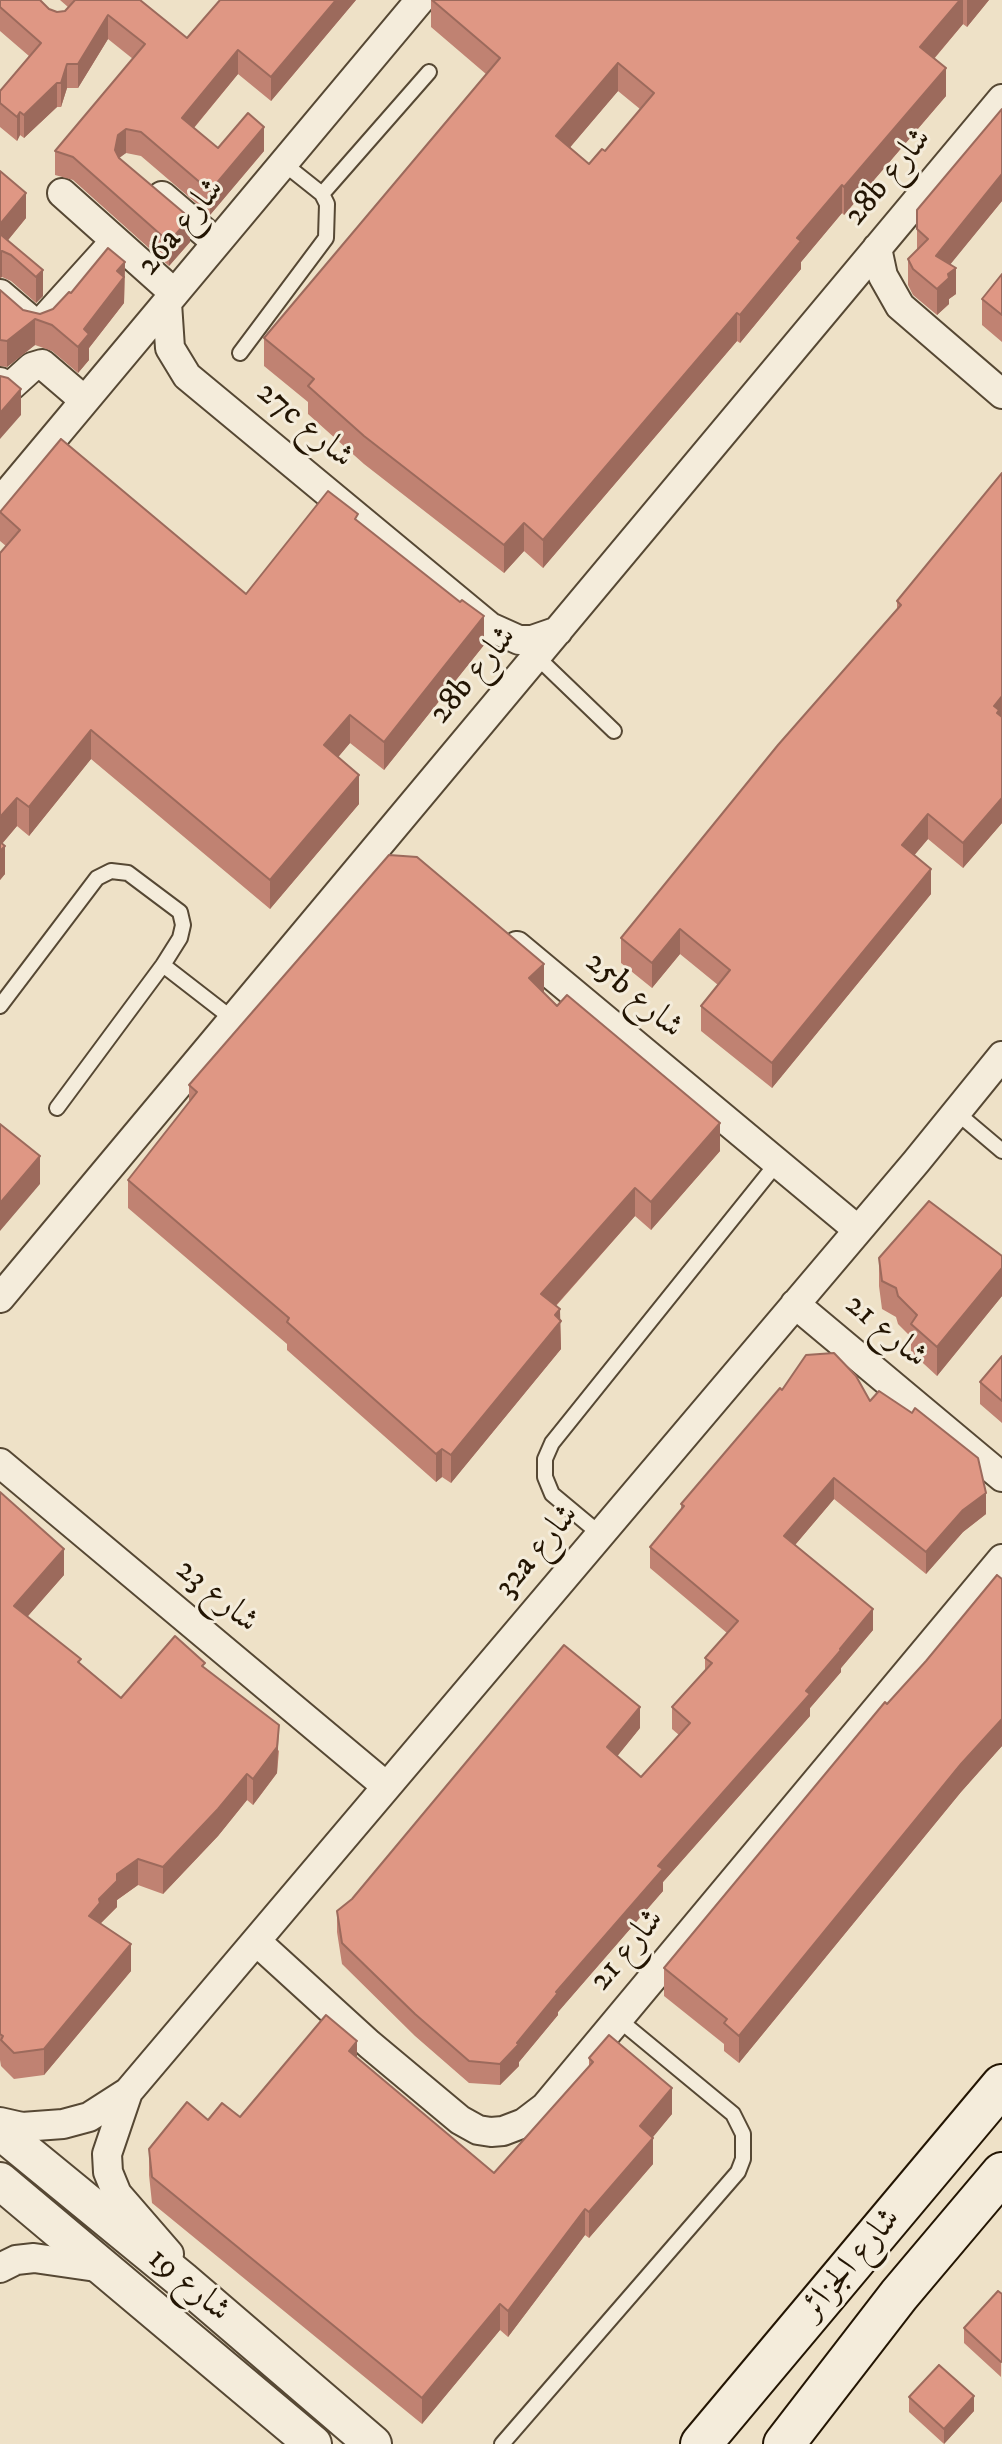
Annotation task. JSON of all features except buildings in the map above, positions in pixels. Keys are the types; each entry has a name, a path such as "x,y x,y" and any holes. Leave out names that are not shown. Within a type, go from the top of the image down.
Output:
{"main road":[{"name":"شارع الجزائر","path":"701,2444 1002,2085"},
{"name":"شارع الجزائر","path":"784,2444 899,2295 1002,2173"}],"street":[{"name":"26a شارع","path":"0,502 420,0"},
{"name":"28b شارع","path":"0,1298 1002,99"},
{"path":"143,179 216,242"},
{"path":"62,193 115,241 170,298"},
{"path":"0,294 33,322 41,323 115,241"},
{"path":"877,248 883,276 900,306 1002,394"},
{"name":"27c شارع","path":"170,298 170,348 187,376 490,627 519,640 532,640 558,631"},
{"path":"0,382 6,387 11,386 32,367 42,364 84,400"},
{"path":"349,883 375,868 397,864"},
{"name":"25b شارع","path":"499,931 858,1230"},
{"name":"32a شارع","path":"0,2122 22,2127 63,2124 89,2117 128,2092 1001,1061"},
{"name":"شارع 21","path":"795,1304 1002,1477"},
{"name":"شارع 23","path":"0,1463 386,1786"},
{"name":"شارع 21","path":"256,1941 369,2044 460,2120 478,2130 503,2131 535,2116 1002,1559"},
{"name":"32a شارع","path":"128,2092 110,2142 108,2172 117,2194 169,2254 182,2280"},
{"name":"شارع 19","path":"0,2131 182,2280 373,2444"},
{"name":"شارع 19","path":"0,2181 313,2444"},
{"path":"0,2268 16,2260 34,2258 103,2268"}],"lane":[{"path":"322,194 429,72"},
{"path":"240,353 326,238 327,204 322,194 283,163"},
{"path":"537,657 614,731"},
{"path":"0,1006 97,878 111,871 128,873 180,912 183,925 180,938 57,1108"},
{"path":"163,965 234,1020"},
{"path":"956,1112 1002,1151"},
{"path":"600,1534 552,1494 545,1477 545,1459 552,1443 777,1163"},
{"path":"502,2444 738,2172 743,2159 743,2134 733,2114 618,2019"}]}
